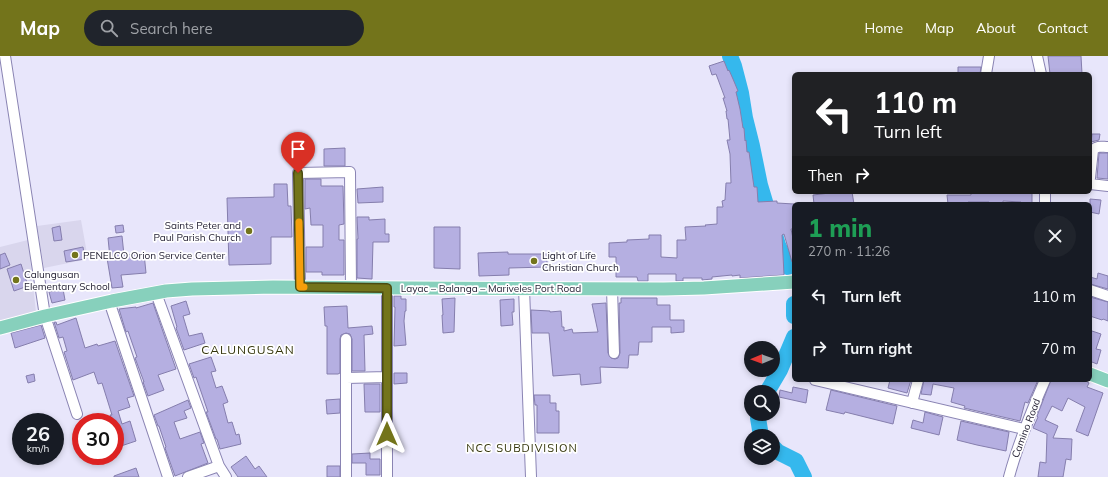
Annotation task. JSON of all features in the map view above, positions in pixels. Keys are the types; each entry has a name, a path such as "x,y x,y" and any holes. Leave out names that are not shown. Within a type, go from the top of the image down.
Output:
{"main road":[{"name":"Layac – Balanga – Mariveles Port Road","path":"0,328 109,301 192,289 300,287 612,289 704,288 792,282"},
{"path":"1092,375 1108,381"}],"street":[{"path":"5,56 45,316 77,413"},
{"path":"986,72 989,56"},
{"path":"1037,56 1041,72"},
{"path":"1092,159 1093,150 1100,146 1108,147"},
{"path":"300,287 298,173 350,172 351,288"},
{"path":"1092,184 1108,186"},
{"path":"387,288 387,477"},
{"path":"524,288 531,477"},
{"path":"612,289 614,354"},
{"path":"1092,291 1108,296"},
{"path":"156,293 218,466 226,477"},
{"path":"109,301 168,477"},
{"path":"346,339 346,477"},
{"path":"346,378 387,377"},
{"path":"823,382 1024,429"},
{"path":"912,403 917,382"},
{"name":"Camino Road","path":"1009,477 1013,460 1024,429 1044,382"},
{"path":"188,477 218,466"}],"shaded area":[{"path":"81,220 88,259 44,268 37,226"},
{"name":"Calungusan Elementary School","path":"28,240 36,312 0,322 0,247"}],"building":[{"path":"1048,56 1081,56 1082,72 1050,72"},
{"path":"724,61 738,91 736,92 744,128 747,152 749,152 754,187 757,187 758,202 777,201 777,203 792,204 792,262 784,234 782,235 784,275 740,278 740,275 732,275 712,277 712,279 702,280 702,278 683,278 683,281 676,281 676,274 648,274 648,281 638,281 637,277 616,277 616,257 609,257 609,243 649,239 649,235 661,235 661,257 677,258 677,240 686,240 685,227 717,224 717,207 723,207 722,201 725,200 726,183 731,183 730,154 727,140 730,140 727,111 723,98 725,98 716,74 712,75 709,66"},
{"path":"958,67 981,67 980,72 958,72"},
{"path":"1092,134 1100,134 1099,140 1092,142"},
{"path":"345,148 345,166 324,166 324,149"},
{"path":"1099,153 1108,153 1108,179 1097,178"},
{"path":"295,156 303,156 303,166 295,167"},
{"path":"305,179 321,179 321,186 343,186 344,224 339,225 339,240 344,240 344,275 322,275 322,272 306,272 306,247 323,247 323,225 311,225 310,208 305,209"},
{"name":"Saints Peter and Paul Parish Church","path":"274,184 287,184 288,206 291,206 292,237 271,237 271,264 229,265 227,198 274,197"},
{"path":"383,187 383,202 358,203 357,189"},
{"path":"852,194 854,202 814,202 813,195"},
{"path":"1032,194 1032,202 948,202 947,195"},
{"path":"1090,199 1101,200 1099,214 1092,212 1092,202 1090,202"},
{"path":"357,217 369,217 369,220 385,219 385,234 389,234 389,242 373,242 372,279 357,278"},
{"path":"123,225 124,232 116,233 115,226"},
{"path":"60,226 62,240 54,241 52,228"},
{"path":"434,227 460,227 460,269 434,268"},
{"path":"122,236 124,255 144,253 146,273 121,275 123,287 112,288 107,258 110,258 108,238"},
{"name":"PENELCO Orion Service Center","path":"83,247 85,259 66,262 64,251"},
{"path":"508,252 508,254 547,254 547,267 509,268 509,275 479,276 478,253"},
{"path":"5,253 10,265 0,269 0,255"},
{"path":"21,264 28,286 14,291 7,269"},
{"path":"1098,273 1108,276 1108,289 1092,285 1092,278 1097,279"},
{"path":"63,289 65,300 52,303 49,292"},
{"path":"394,296 401,296 401,299 406,299 404,321 406,345 394,346"},
{"path":"455,298 454,332 443,333 442,299"},
{"path":"621,298 657,298 657,305 670,305 670,320 684,320 684,332 671,333 671,327 652,327 652,342 639,342 638,355 629,355 628,368 600,367 601,383 581,385 580,374 553,376 549,333 532,333 531,310 550,312 561,311 562,327 564,327 564,331 572,329 573,333 598,332 592,304 606,303 608,353 611,358 615,359 618,358 620,353 619,303 621,303"},
{"path":"1092,298 1108,302 1108,321 1092,317"},
{"path":"514,299 514,312 512,312 513,325 501,326 500,300"},
{"path":"186,301 190,314 183,316 189,336 202,333 205,343 184,350 176,328 171,306"},
{"path":"153,303 176,369 158,375 164,390 148,396 135,358 137,357 128,331 126,332 119,309 136,308"},
{"path":"347,306 348,328 372,326 373,334 364,335 365,371 352,371 352,339 350,334 346,333 341,335 340,339 340,373 327,374 327,326 325,326 324,307"},
{"path":"76,318 85,348 115,341 134,396 127,398 130,407 118,411 119,413 111,413 102,383 98,384 94,372 73,380 64,352 67,351 63,337 59,338 54,322 56,322 57,325"},
{"path":"41,325 45,338 15,348 11,333"},
{"path":"1092,331 1101,334 1096,349 1101,350 1097,364 1092,362"},
{"path":"211,357 216,371 211,372 216,388 222,386 228,402 223,404 228,423 232,422 236,435 239,434 241,444 220,449 206,412 208,412 196,377 194,378 189,364"},
{"path":"394,373 407,373 407,383 394,384"},
{"path":"34,374 35,381 28,383 26,376"},
{"path":"890,382 910,382 907,393 888,388"},
{"path":"924,382 1037,382 1028,403 1025,402 1020,421 964,408 965,406 951,402 954,388 933,384 931,395 921,394"},
{"path":"1050,382 1087,382 1089,383 1087,387 1103,393 1088,436 1076,431 1085,407 1068,398 1062,411 1052,406 1045,420 1058,426 1053,438 1072,439 1071,460 1066,459 1063,477 1038,477 1040,462 1046,463 1047,434 1033,428 1038,417 1037,416"},
{"path":"364,384 380,384 380,412 365,412"},
{"path":"793,387 808,390 806,403 780,397 780,390 792,393"},
{"path":"831,390 897,406 893,424 845,412 844,414 826,410"},
{"path":"534,395 550,395 550,403 556,403 556,411 559,411 559,433 537,433 537,405 535,405"},
{"path":"340,399 340,413 327,414 326,400"},
{"path":"188,400 191,408 184,411 187,418 174,422 180,439 200,432 204,443 201,444 208,463 175,476 154,415"},
{"path":"925,412 943,417 939,435 911,428 913,420 923,423"},
{"path":"130,421 136,441 124,445 124,423"},
{"path":"961,421 1009,432 1006,451 957,440"},
{"path":"370,453 370,459 380,459 380,475 366,475 366,463 352,463 352,454"},
{"path":"246,456 255,469 259,466 267,477 238,477 231,467"},
{"path":"327,466 340,466 340,477 327,477"},
{"path":"136,468 139,477 114,477 114,476"}],"waterway":[{"path":"730,56 741,93 760,185 778,245 788,267"},
{"path":"771,385 780,370 792,342"},
{"path":"758,421 760,429"},
{"path":"780,453 796,461 804,477"}],"slow traffic":[{"path":"299,222 300,287 304,287"}],"place":[{"name":"Saints Peter and Paul Parish Church","path":"249,231"},
{"name":"PENELCO Orion Service Center","path":"75,255"},
{"name":"Light of Life Christian Church","path":"534,261"},
{"name":"Calungusan Elementary School","path":"16,280"}],"district":[{"name":"CALUNGUSAN","path":"248,349"},
{"name":"NCC SUBDIVISION","path":"522,448"}],"route":[{"path":"298,173 300,287 387,288 387,434"}]}
